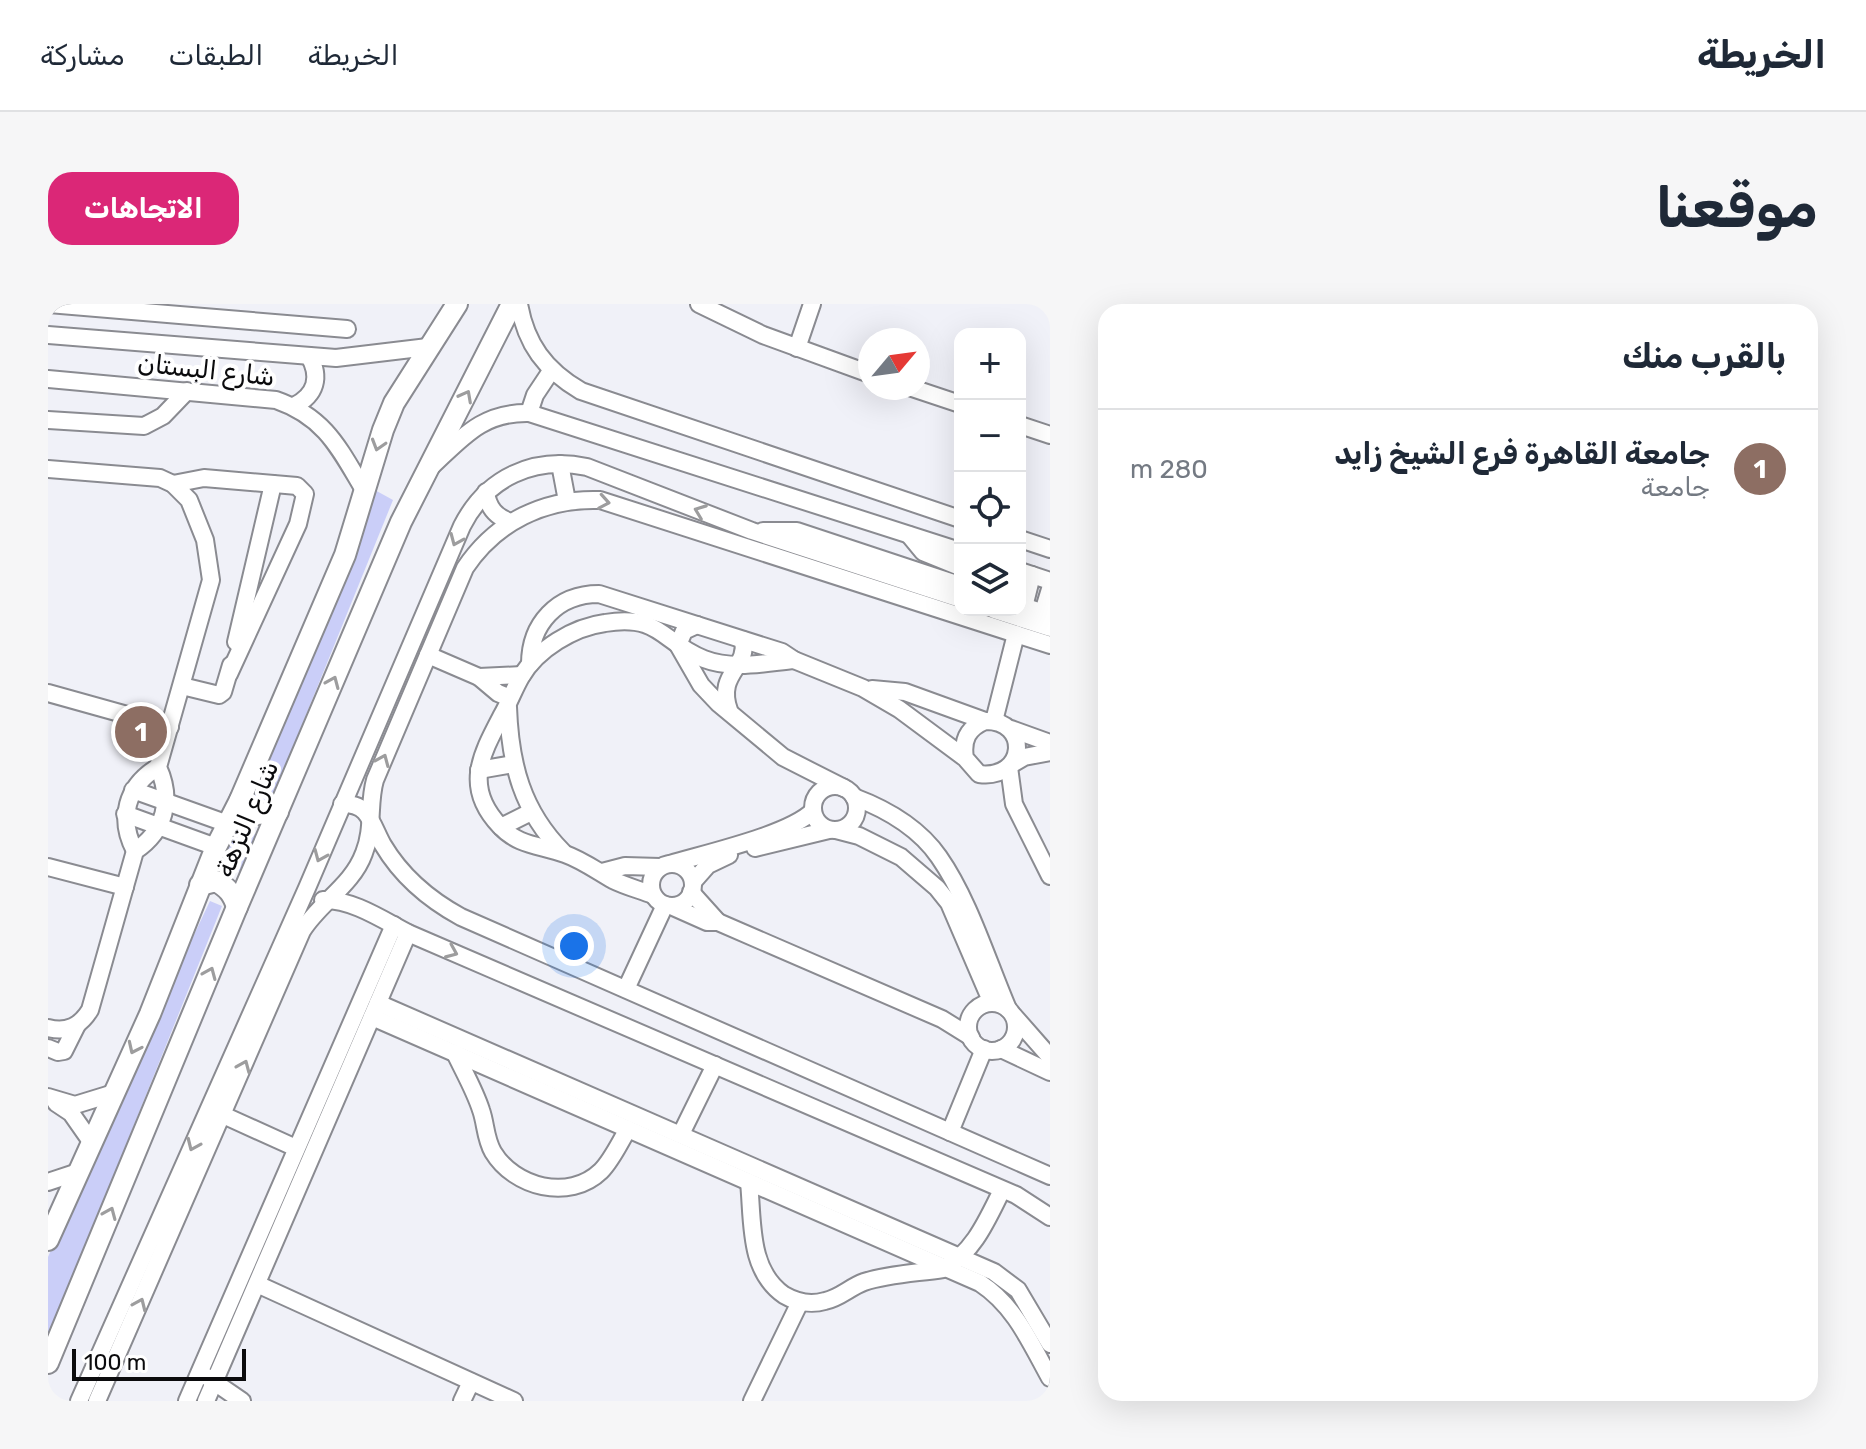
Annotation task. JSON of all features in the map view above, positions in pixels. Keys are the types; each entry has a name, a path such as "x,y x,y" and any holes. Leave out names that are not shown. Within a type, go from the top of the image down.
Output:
{"main road":[{"name":"شارع النزهة","path":"49,1235 150,1014 216,847 240,800 345,555 394,403 457,304"},
{"name":"شارع النزهة","path":"48,1363 401,522 512,304"},
{"path":"240,800 243,809 257,814 278,812"},
{"path":"200,885 216,881 234,895 237,907"}],"street":[{"path":"48,304 164,309 347,329"},
{"path":"519,304 530,342 551,371 594,397 954,517"},
{"path":"699,304 797,348 858,370"},
{"path":"797,348 812,304"},
{"path":"159,344 164,309"},
{"name":"شارع البستان","path":"48,335 309,356 363,356 428,347"},
{"path":"294,406 313,391 317,379 309,356"},
{"path":"529,413 535,395 551,371"},
{"name":"شارع البستان","path":"48,379 276,400 294,406 315,420 333,438 364,490"},
{"path":"48,420 144,426 163,416 187,391"},
{"path":"930,394 954,402"},
{"path":"425,472 479,424 512,413 529,413 954,549"},
{"path":"1026,427 1050,435"},
{"path":"560,464 567,501"},
{"path":"79,1401 307,888 462,526 476,502 486,492 520,470 560,464 587,467 752,531 954,597"},
{"path":"48,469 146,475 173,484 189,500 205,540 211,580 182,686 158,767 133,790 125,814 129,840 135,851"},
{"path":"173,484 204,478 297,486 305,494 303,511 229,674"},
{"path":"182,686 219,695 223,692 273,484"},
{"path":"486,492 487,501 496,515 511,522"},
{"path":"97,1401 302,931 318,909 340,890 359,866 369,837 375,780 465,568 485,542 532,511 567,501 589,499 611,502 1050,645"},
{"path":"752,531 797,531 954,583"},
{"path":"908,534 923,552 954,565"},
{"path":"1026,541 1050,549"},
{"path":"1026,580 1050,590 1048,618"},
{"path":"592,594 603,623"},
{"path":"1019,815 1001,792 965,758 916,720 863,688 794,660 782,652 592,594 570,598 543,618 532,640 526,670 481,754 479,770 482,795 501,827 521,843 565,854 707,922 718,922 942,1019 977,1043 1001,1049 1050,1072"},
{"path":"1026,608 1048,618"},
{"path":"1026,615 1048,618"},
{"path":"543,618 559,641"},
{"path":"479,677 526,670 559,641 603,623 627,621 650,625 671,637 701,685 764,742 794,764 886,811 921,837 939,857 1015,1034 1001,1049"},
{"path":"678,645 684,631 697,625"},
{"path":"965,758 963,748 969,731 989,721 1016,634"},
{"path":"729,710 725,691 744,651 743,640"},
{"path":"678,645 706,660 737,665 794,660"},
{"path":"428,655 479,677 509,702 513,764 531,812 565,854"},
{"path":"863,688 905,692 1050,743"},
{"path":"48,693 170,727"},
{"path":"1011,729 1017,747 1010,766 1010,792 1050,876"},
{"path":"979,774 996,774 1024,757 1050,752"},
{"path":"479,770 513,764"},
{"path":"794,764 814,804 818,823 859,836 901,857 955,900"},
{"path":"48,1048 64,1051 77,1025 90,1010 135,851 160,827 167,802 158,767"},
{"path":"663,902 683,902 708,865 805,818 824,788 849,792"},
{"path":"133,790 228,824"},
{"path":"663,902 651,879 665,865 848,826 857,809 849,792"},
{"path":"342,804 360,807 407,878 442,906 1050,1176"},
{"path":"501,827 531,812"},
{"path":"125,814 216,847"},
{"path":"602,872 625,866 685,868 692,887 718,922"},
{"path":"48,867 125,887"},
{"path":"307,888 313,897 358,908 1002,1190 1050,1217"},
{"path":"626,989 663,902"},
{"path":"401,929 375,1010 207,1401 189,1396 296,1148 401,929"},
{"path":"942,1019 973,1013 985,1004 1004,1009 1050,1057"},
{"path":"375,1010 455,1053 980,1283 1014,1314 1050,1378"},
{"path":"375,1010 681,1134 994,1272 1018,1290 1050,1344"},
{"path":"950,1132 977,1043 968,1027 973,1013"},
{"path":"48,1028 58,1031 77,1025"},
{"path":"455,1053 482,1112 491,1148 506,1168 526,1181 565,1187 591,1178 601,1170 628,1129"},
{"path":"681,1134 715,1065"},
{"path":"48,1098 75,1105 114,1093"},
{"path":"48,1098 68,1110 92,1143"},
{"path":"223,1115 296,1148"},
{"path":"48,1182 78,1172"},
{"path":"749,1182 756,1256 762,1273 773,1287 800,1302 824,1302 862,1283 943,1269 962,1257 980,1234 1002,1190"},
{"path":"257,1284 514,1401"},
{"path":"752,1401 800,1302"},
{"path":"200,1372 242,1401"},
{"path":"462,1401 471,1382"}],"shaded area":[{"path":"373,489 393,500 272,799 264,803 255,801 254,786"},
{"path":"233,826 245,835 260,834 244,874 233,867 215,864"},
{"path":"210,901 222,906 48,1339 48,1257 123,1085"}],"place":[{"name":"جامعة القاهرة فرع الشيخ زايد","path":"141,732"}]}
